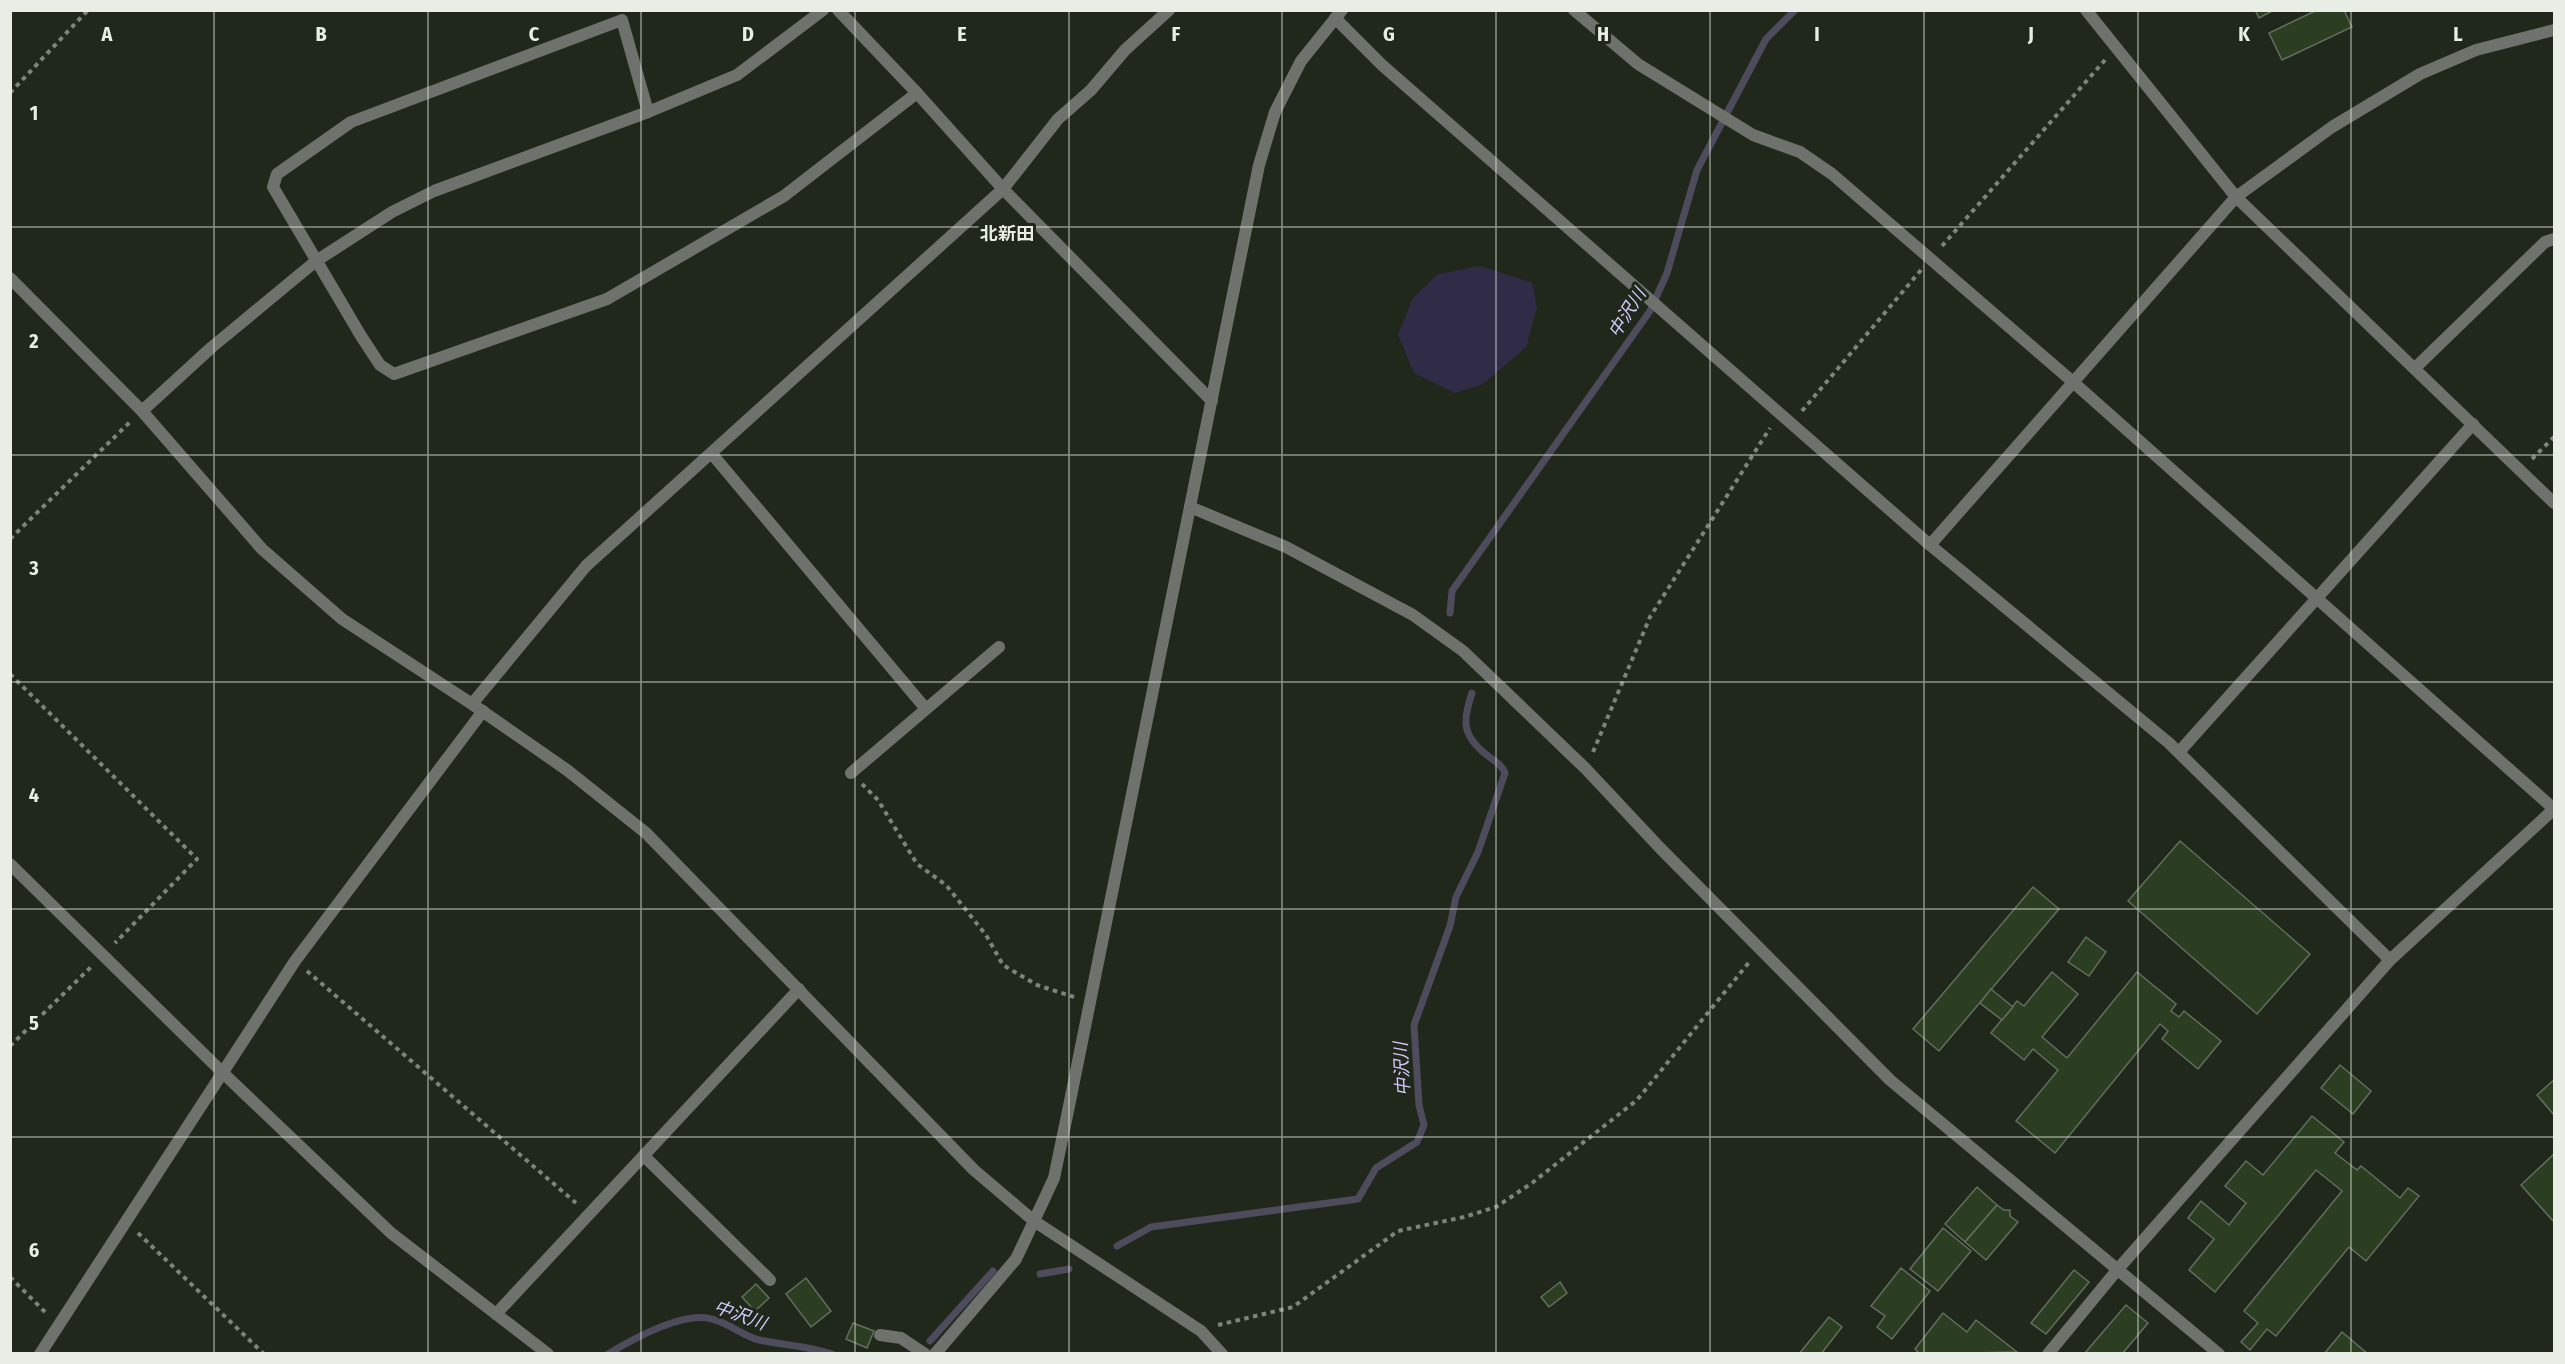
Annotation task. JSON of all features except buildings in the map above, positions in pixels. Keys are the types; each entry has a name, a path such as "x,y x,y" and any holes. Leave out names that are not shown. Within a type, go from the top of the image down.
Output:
{"street":[{"path":"142,411 212,346 316,261 392,212 434,191 648,112 737,75 823,10"},
{"path":"838,10 917,93 1003,189 1212,401"},
{"path":"40,1353 45,1350 58,1325 295,961 478,707 586,567 1003,189 1058,118 1091,90 1125,50 1169,10"},
{"path":"1574,10 1638,64 1754,135 1800,152 1824,169 1931,258 2073,382 2554,809 2390,960 2118,1269 2048,1353"},
{"path":"2086,10 2236,197 2554,503"},
{"path":"935,1353 1016,1259 1054,1178 1257,175 1275,112 1301,61 1335,13 1382,65 1930,545 2179,752 2390,960"},
{"path":"648,112 622,20 351,122 277,174 273,187 381,365 394,374 607,299 784,196 917,93"},
{"path":"1930,545 2236,197 2332,127 2420,74 2476,50 2554,30"},
{"path":"2415,368 2545,242 2554,239"},
{"path":"10,278 142,411 262,549 333,612 478,707 567,770 646,833 800,988 974,1170 1034,1221 1201,1331 1222,1353"},
{"path":"2179,752 2314,598 2473,424"},
{"path":"712,454 926,708"},
{"path":"1190,507 1286,547 1413,615 1463,651 1586,769 1890,1080 2219,1353"},
{"path":"851,773 999,647"},
{"path":"10,864 222,1072 392,1233 546,1352"},
{"path":"496,1314 800,988"},
{"path":"644,1156 770,1280"},
{"path":"880,1335 901,1338 925,1353"}],"path":[{"path":"10,93 88,10"},
{"path":"1791,423 1931,258 2116,47"},
{"path":"10,539 142,411"},
{"path":"1586,769 1650,617 1779,412"},
{"path":"2520,470 2554,437"},
{"path":"10,674 197,859 104,955 10,1046"},
{"path":"851,773 878,800 917,864 946,885 986,935 1003,965 1037,985 1089,1002"},
{"path":"1201,1331 1230,1321 1293,1308 1398,1231 1464,1217 1496,1207 1532,1183 1637,1100 1760,949"},
{"path":"295,961 590,1215"},
{"path":"126,1222 264,1353"},
{"path":"10,1278 58,1325"}],"shaded area":[{"path":"1481,266 1532,283 1537,307 1526,347 1483,384 1455,393 1414,373 1398,335 1413,298 1438,274"}],"waterway":[{"name":"中沢川","path":"1450,613 1452,591 1650,311 1667,273 1697,170 1766,39 1795,10"},
{"name":"中沢川","path":"1117,1246 1151,1227 1358,1199 1376,1168 1417,1142 1424,1125 1419,1105 1414,1025 1450,926 1456,897 1478,852 1505,773 1498,763 1479,749 1466,728 1472,693"},
{"name":"中沢川","path":"1040,1274 1069,1269"},
{"name":"中沢川","path":"930,1341 993,1271"},
{"name":"中沢川","path":"608,1354 658,1328 687,1319 700,1318 718,1321 759,1340 832,1354"}],"district":[{"name":"北新田","path":"1007,234"}]}
